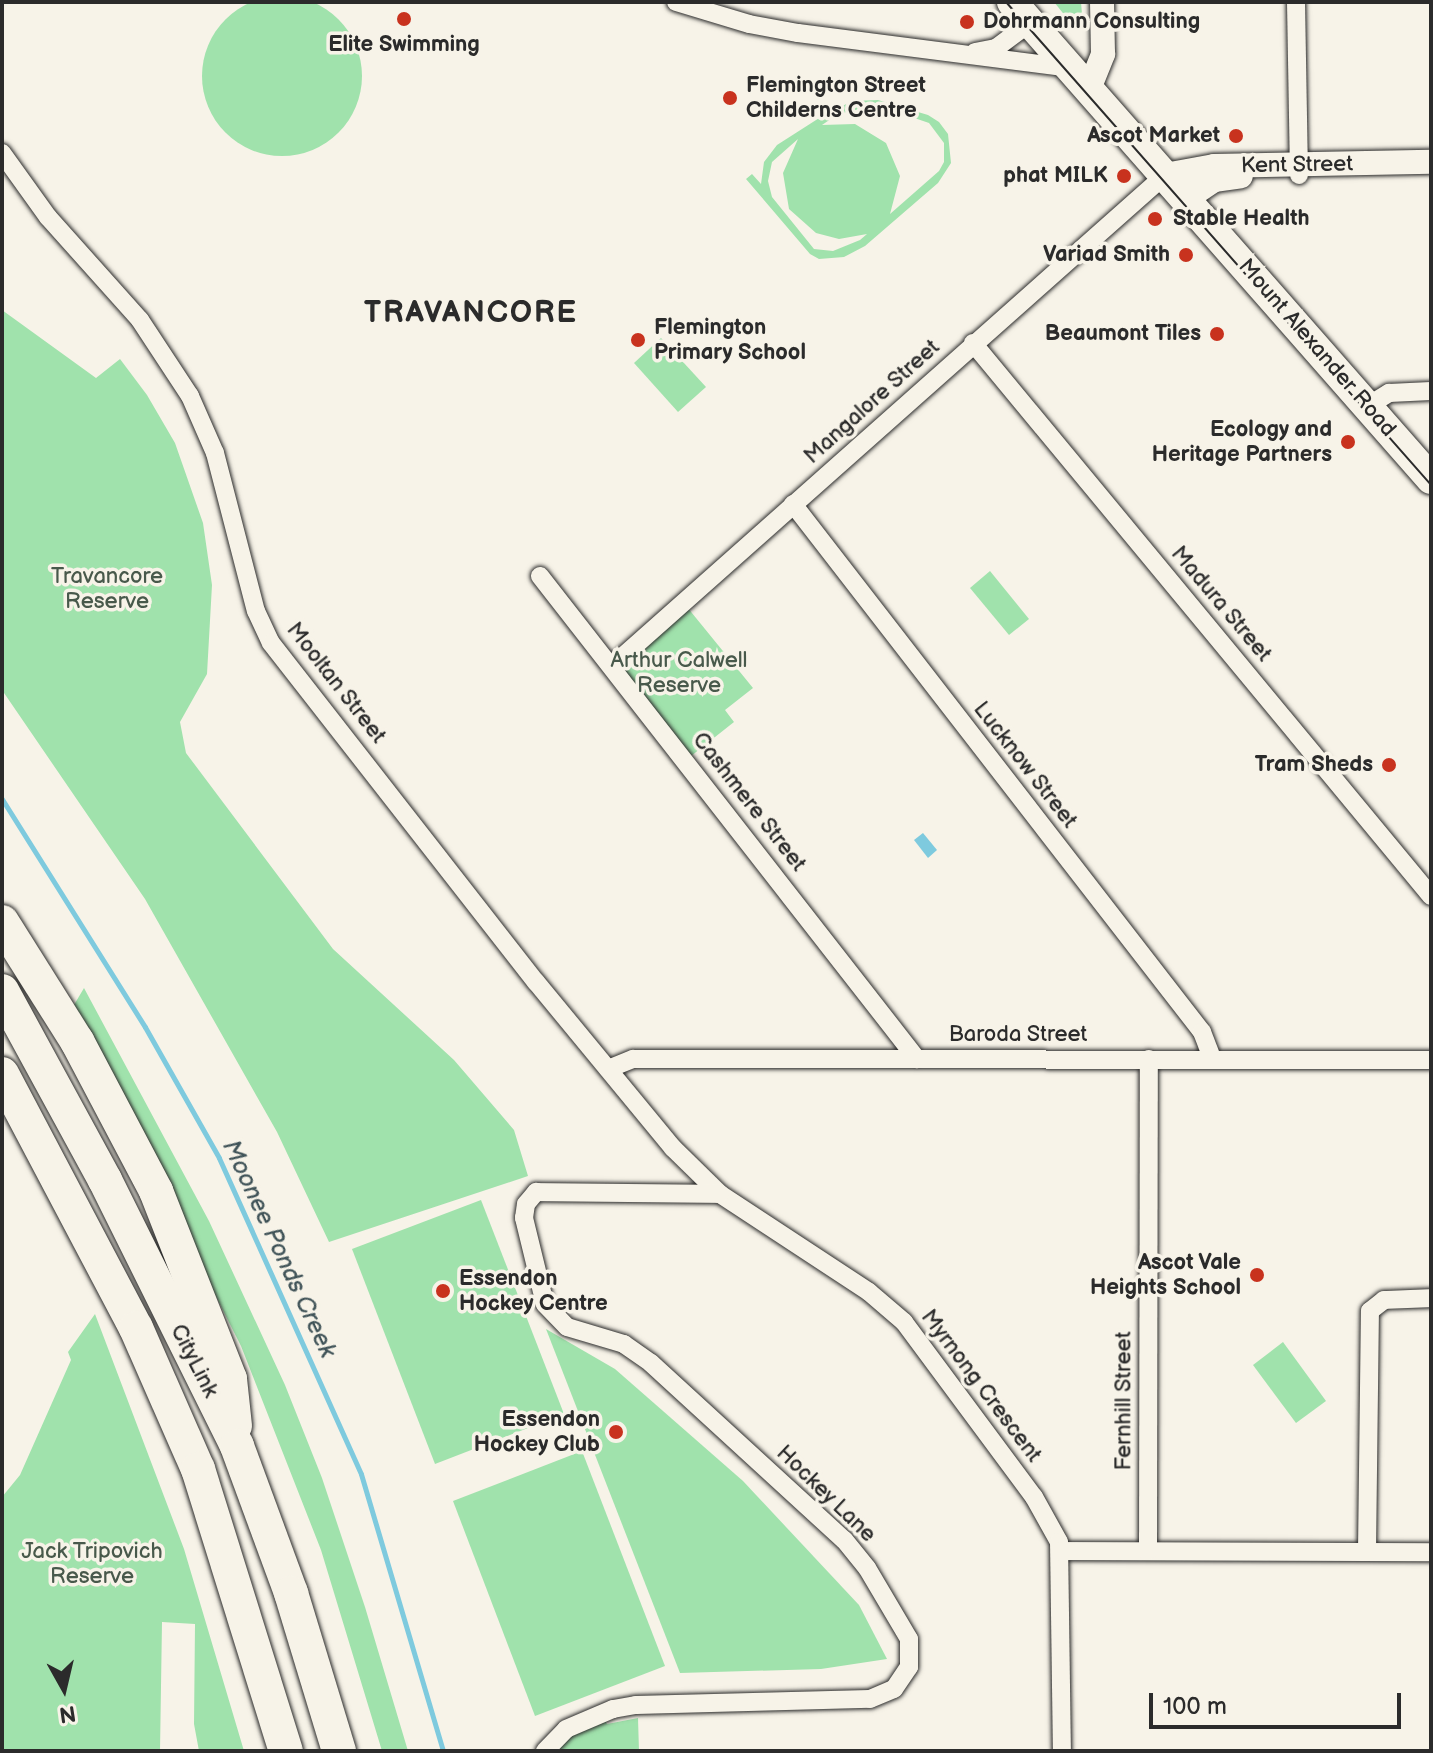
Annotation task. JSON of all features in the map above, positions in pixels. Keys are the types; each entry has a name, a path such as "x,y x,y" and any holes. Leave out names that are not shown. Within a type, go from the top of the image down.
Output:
{"highway":[{"path":"2,922 77,1041 156,1191 230,1379 237,1446"},
{"name":"CityLink","path":"2,991 105,1180 237,1446 291,1593 339,1751"},
{"name":"CityLink","path":"2,1074 136,1328 198,1469 286,1751"}],"main road":[{"name":"Mount Alexander Road","path":"1021,12 1431,479"}],"street":[{"path":"676,2 749,24 973,53 1080,79 1103,54 1102,2"},
{"path":"1296,2 1299,170"},
{"path":"973,53 996,48 1021,12"},
{"name":"Mooltan Street","path":"2,153 48,217 140,320 181,379 215,453 256,611 271,643 608,1069 673,1148 720,1194"},
{"name":"Kent Street","path":"1186,199 1224,177 1431,162"},
{"name":"Kent Street","path":"1165,175 1200,167 1431,175"},
{"name":"Mangalore Street","path":"612,666 1165,175"},
{"name":"Madura Street","path":"973,343 1431,896"},
{"path":"1368,406 1389,393 1431,391"},
{"name":"Lucknow Street","path":"793,504 1202,1032 1212,1058"},
{"name":"Cashmere Street","path":"540,576 917,1059"},
{"name":"Baroda Street","path":"608,1069 633,1059 1431,1060"},
{"name":"Fernhill Street","path":"1148,1551 1149,1059"},
{"name":"Hockey Lane","path":"545,1751 556,1737 579,1721 626,1706 870,1699 900,1683 911,1655 909,1639 896,1614 844,1540 644,1357 624,1344 567,1327 550,1313 538,1286 524,1211 529,1198 536,1192 720,1194"},
{"name":"Myrnong Crescent","path":"720,1194 869,1292 904,1322 1034,1497 1054,1529 1060,1551 1062,1751"},
{"path":"1367,1552 1368,1320 1376,1305 1394,1298 1431,1298"},
{"path":"1060,1551 1431,1552"}],"green space":[{"path":"282,-4 313,2 339,19 356,45 362,76 356,107 339,133 313,150 282,156 251,150 225,133 208,107 202,76 208,45 225,19 251,2"},
{"path":"1054,2 1081,2 1083,27 1075,28"},
{"path":"878,100 928,115 939,122 948,134 951,163 938,183 865,246 844,257 819,259 810,254 746,179 752,174 761,184 764,162 777,145 827,113 853,101","holes":["869,107 888,109 929,123 944,143 944,162 939,171 890,214 900,176 886,143 855,124 822,125 838,114","798,139 783,173 789,209 816,233 839,239 867,234 860,240 833,251 814,249 772,197 768,181 772,162"]},
{"name":"Travancore Reserve","path":"2,310 96,378 120,359 147,395 175,443 203,523 212,585 207,674 180,722 186,753 333,949 454,1060 514,1130 528,1176 329,1242 277,1132 145,899 2,690"},
{"path":"661,338 706,387 678,412 634,363"},
{"path":"990,571 1029,619 1009,635 970,588"},
{"name":"Arthur Calwell Reserve","path":"683,602 753,688 725,710 734,722 686,760 612,666"},
{"path":"84,988 209,1221 285,1385 322,1478 408,1751 382,1751 321,1550 241,1346 71,1010"},
{"name":"Essendon Hockey Centre","path":"481,1200 564,1414 435,1464 352,1249"},
{"name":"Jack Tripovich Reserve","path":"95,1314 184,1549 244,1751 199,1751 194,1724 195,1624 162,1622 160,1751 2,1751 2,1497 20,1475 71,1360 68,1352"},
{"path":"546,1329 615,1369 743,1481 859,1605 887,1659 821,1669 680,1673"},
{"path":"1283,1342 1326,1401 1296,1423 1253,1365"},
{"path":"582,1451 665,1666 535,1716 453,1501"},
{"path":"638,1718 639,1751 554,1751 565,1739 605,1720 607,1724"}],"water":[{"path":"923,833 937,850 928,858 914,840"}],"waterway":[{"name":"Moonee Ponds Creek","path":"2,799 145,1027 219,1158 361,1474 443,1751"}],"tram line":[{"path":"1006,2 1431,485"}],"place":[{"name":"Elite Swimming","path":"404,19"},
{"name":"Dohrmann Consulting","path":"967,22"},
{"name":"Flemington Street Childerns Centre","path":"730,98"},
{"name":"Ascot Market","path":"1236,136"},
{"name":"phat MILK","path":"1124,176"},
{"name":"Stable Health","path":"1155,219"},
{"name":"Variad Smith","path":"1186,255"},
{"name":"Beaumont Tiles","path":"1217,334"},
{"name":"Flemington Primary School","path":"638,340"},
{"name":"Ecology and Heritage Partners","path":"1348,442"},
{"name":"Tram Sheds","path":"1389,765"},
{"name":"Ascot Vale Heights School","path":"1257,1275"},
{"name":"Essendon Hockey Centre","path":"443,1291"},
{"name":"Essendon Hockey Club","path":"616,1432"}],"district":[{"name":"TRAVANCORE","path":"471,313"}]}
